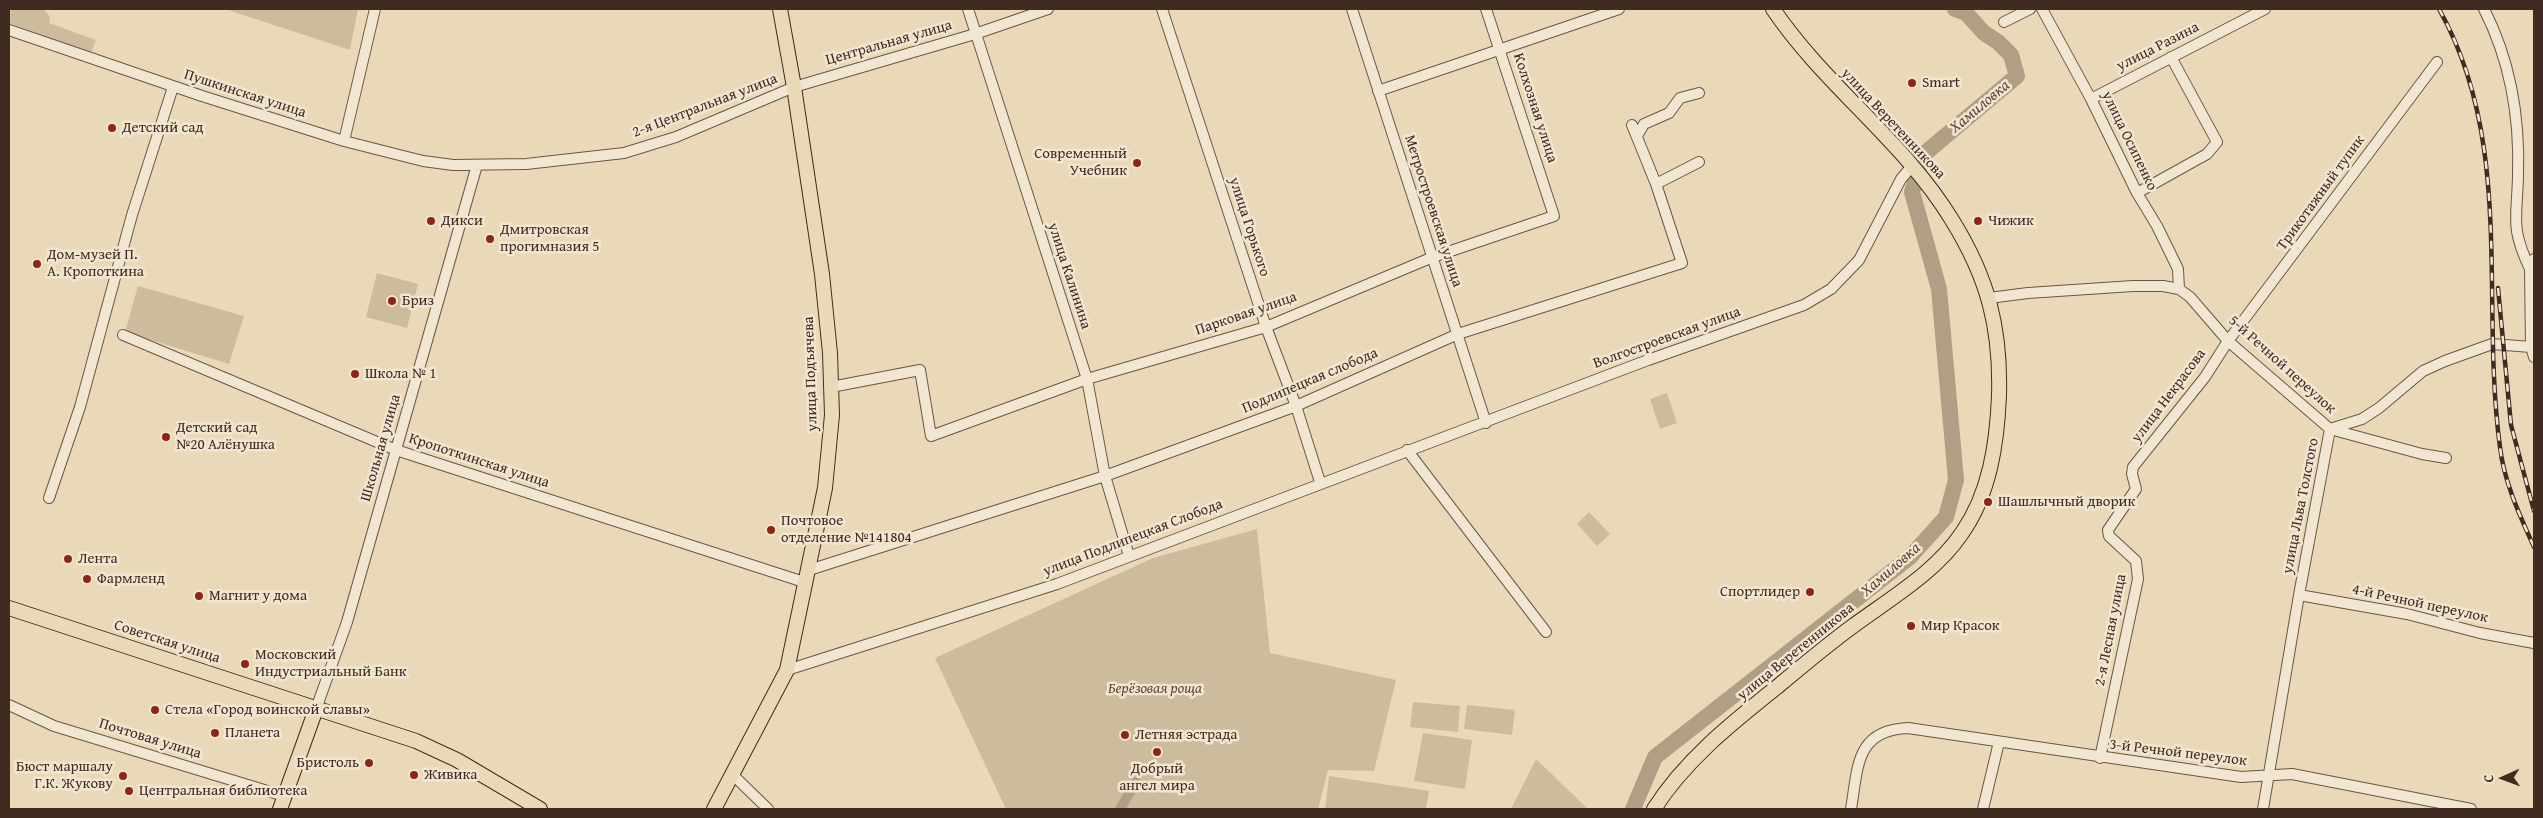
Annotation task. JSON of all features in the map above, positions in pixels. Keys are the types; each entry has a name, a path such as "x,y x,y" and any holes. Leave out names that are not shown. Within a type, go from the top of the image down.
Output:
{"main road":[{"name":"улица Подъячева","path":"714,809 734,775 787,670 808,577 825,488 832,415 822,274 794,87 780,9"},
{"name":"улица Веретенникова","path":"1654,809 1666,790 1690,762 1844,632 1915,581 1941,559 1962,534 1983,492 1996,442 2000,370 1989,298 1981,273 1946,211 1912,166 1795,42 1773,9"},
{"name":"Советская улица","path":"9,608 416,741 457,760 540,809"},
{"path":"280,809 316,709"}],"street":[{"path":"344,141 374,9"},
{"name":"улица Калинина","path":"968,9 1087,379 1105,476 1129,556"},
{"name":"Центральная улица","path":"794,87 975,34 1048,9"},
{"name":"улица Горького","path":"1162,9 1266,326 1296,406 1320,482"},
{"name":"Метростроевская улица","path":"1352,9 1486,423"},
{"name":"Колхозная улица","path":"1486,9 1554,216"},
{"path":"1378,92 1618,9"},
{"path":"2004,22 2030,9"},
{"name":"улица Осипенко","path":"2042,9 2092,99 2137,193 2157,226 2178,269 2179,289"},
{"name":"улица Разина","path":"2092,99 2265,9"},
{"path":"2484,9 2496,33 2513,95 2518,177 2516,236 2532,264 2532,352"},
{"name":"Пушкинская улица","path":"9,30 173,86 344,141 423,161 453,165 477,165"},
{"path":"2137,193 2207,154 2217,142 2172,57"},
{"name":"Трикотажный тупик","path":"2228,341 2436,62"},
{"path":"49,498 80,407 127,233 173,86"},
{"name":"2-я Центральная улица","path":"477,165 559,161 624,153 676,137 794,87"},
{"path":"1637,136 1644,124 1668,114 1680,98 1700,93"},
{"name":"Подлипецкая слобода","path":"808,577 1105,476 1296,406 1458,334 1682,263 1656,184 1632,125"},
{"path":"1656,184 1700,162"},
{"name":"Школьная улица","path":"316,709 347,622 477,165"},
{"name":"Волгостроевская улица","path":"1486,423 1648,360 1804,305 1831,289 1859,260 1901,179 1912,166"},
{"name":"Парковая улица","path":"831,387 920,370 931,436 974,422 1087,379 1266,326 1433,257 1554,216"},
{"path":"1989,298 2028,292 2133,286 2163,286 2179,289"},
{"name":"5-й Речной переулок","path":"2179,289 2190,297 2228,341 2330,429 2413,452 2446,458"},
{"name":"Кропоткинская улица","path":"123,335 396,450 808,577"},
{"name":"улица Некрасова","path":"2133,467 2205,377 2228,341"},
{"name":"улица Льва Толстого","path":"2263,809 2299,595 2330,429 2362,419 2380,408 2423,371 2445,361 2492,344 2532,352"},
{"name":"улица Подлипецкая Слобода","path":"787,670 1057,584 1320,482 1486,423"},
{"path":"1407,450 1546,632"},
{"name":"2-я Лесная улица","path":"2100,758 2138,579 2136,561 2109,536 2108,530 2136,488 2132,474 2133,467"},
{"name":"4-й Речной переулок","path":"2299,595 2407,614 2480,633 2534,643"},
{"name":"Почтовая улица","path":"9,705 54,726 284,796"},
{"name":"3-й Речной переулок","path":"1852,809 1860,756 1865,746 1877,735 1893,728 1908,728 2100,758 2241,777 2292,774 2472,809"},
{"path":"1983,809 1999,742"},
{"path":"734,775 768,809"}],"green space":[{"path":"11,9 44,9 50,17 49,23 96,40 91,53 9,23"},
{"path":"225,9 358,9 350,50"},
{"name":"Бриз","path":"377,273 418,284 407,328 366,317"},
{"path":"138,286 244,316 229,364 125,332"},
{"path":"1667,393 1677,423 1660,429 1650,399"},
{"path":"1589,512 1610,534 1597,546 1577,524"},
{"name":"Берёзовая роща","path":"1257,529 1270,653 1396,680 1374,771 1328,770 1318,809 1006,809 935,658 1153,558"},
{"path":"1413,702 1460,706 1458,732 1410,727"},
{"path":"1467,705 1515,710 1512,735 1464,729"},
{"path":"1423,733 1472,740 1465,789 1414,781"},
{"path":"1536,759 1588,809 1511,809"},
{"path":"1329,776 1429,791 1426,809 1325,809"}],"waterway":[{"name":"Хамиловка","path":"1921,164 1924,154 2017,76 2011,55 1998,42 1984,33 1966,13 1955,9"},
{"name":"Хамиловка","path":"1633,809 1655,757 1910,557 1946,517 1956,480 1939,289 1912,192 1915,182"},
{"path":"1120,809 1136,782"}],"railway":[{"path":"2439,9 2463,61 2478,114 2486,168 2490,224 2495,392 2500,447 2509,486 2534,547"},
{"path":"2498,288 2511,425 2534,511"}],"place":[{"name":"Smart","path":"1912,83"},
{"name":"Детский сад","path":"112,128"},
{"name":"Современный Учебник","path":"1137,163"},
{"name":"Дикси","path":"431,221"},
{"name":"Чижик","path":"1978,221"},
{"name":"Дмитровская прогимназия 5","path":"490,239"},
{"name":"Дом-музей П. А. Кропоткина","path":"37,264"},
{"name":"Бриз","path":"392,301"},
{"name":"Школа № 1","path":"355,374"},
{"name":"Детский сад №20 Алёнушка","path":"166,437"},
{"name":"Шашлычный дворик","path":"1988,502"},
{"name":"Почтовое отделение №141804","path":"771,530"},
{"name":"Лента","path":"68,559"},
{"name":"Фармленд","path":"87,579"},
{"name":"Спортлидер","path":"1810,592"},
{"name":"Магнит у дома","path":"199,596"},
{"name":"Мир Красок","path":"1911,626"},
{"name":"Московский Индустриальный Банк","path":"245,664"},
{"name":"Стела «Город воинской славы»","path":"155,710"},
{"name":"Планета","path":"215,733"},
{"name":"Летняя эстрада","path":"1125,735"},
{"name":"Добрый ангел мира","path":"1157,752"},
{"name":"Бристоль","path":"369,763"},
{"name":"Живика","path":"414,775"},
{"name":"Бюст маршалу Г.К. Жукову","path":"123,776"},
{"name":"Центральная библиотека","path":"129,791"}]}
